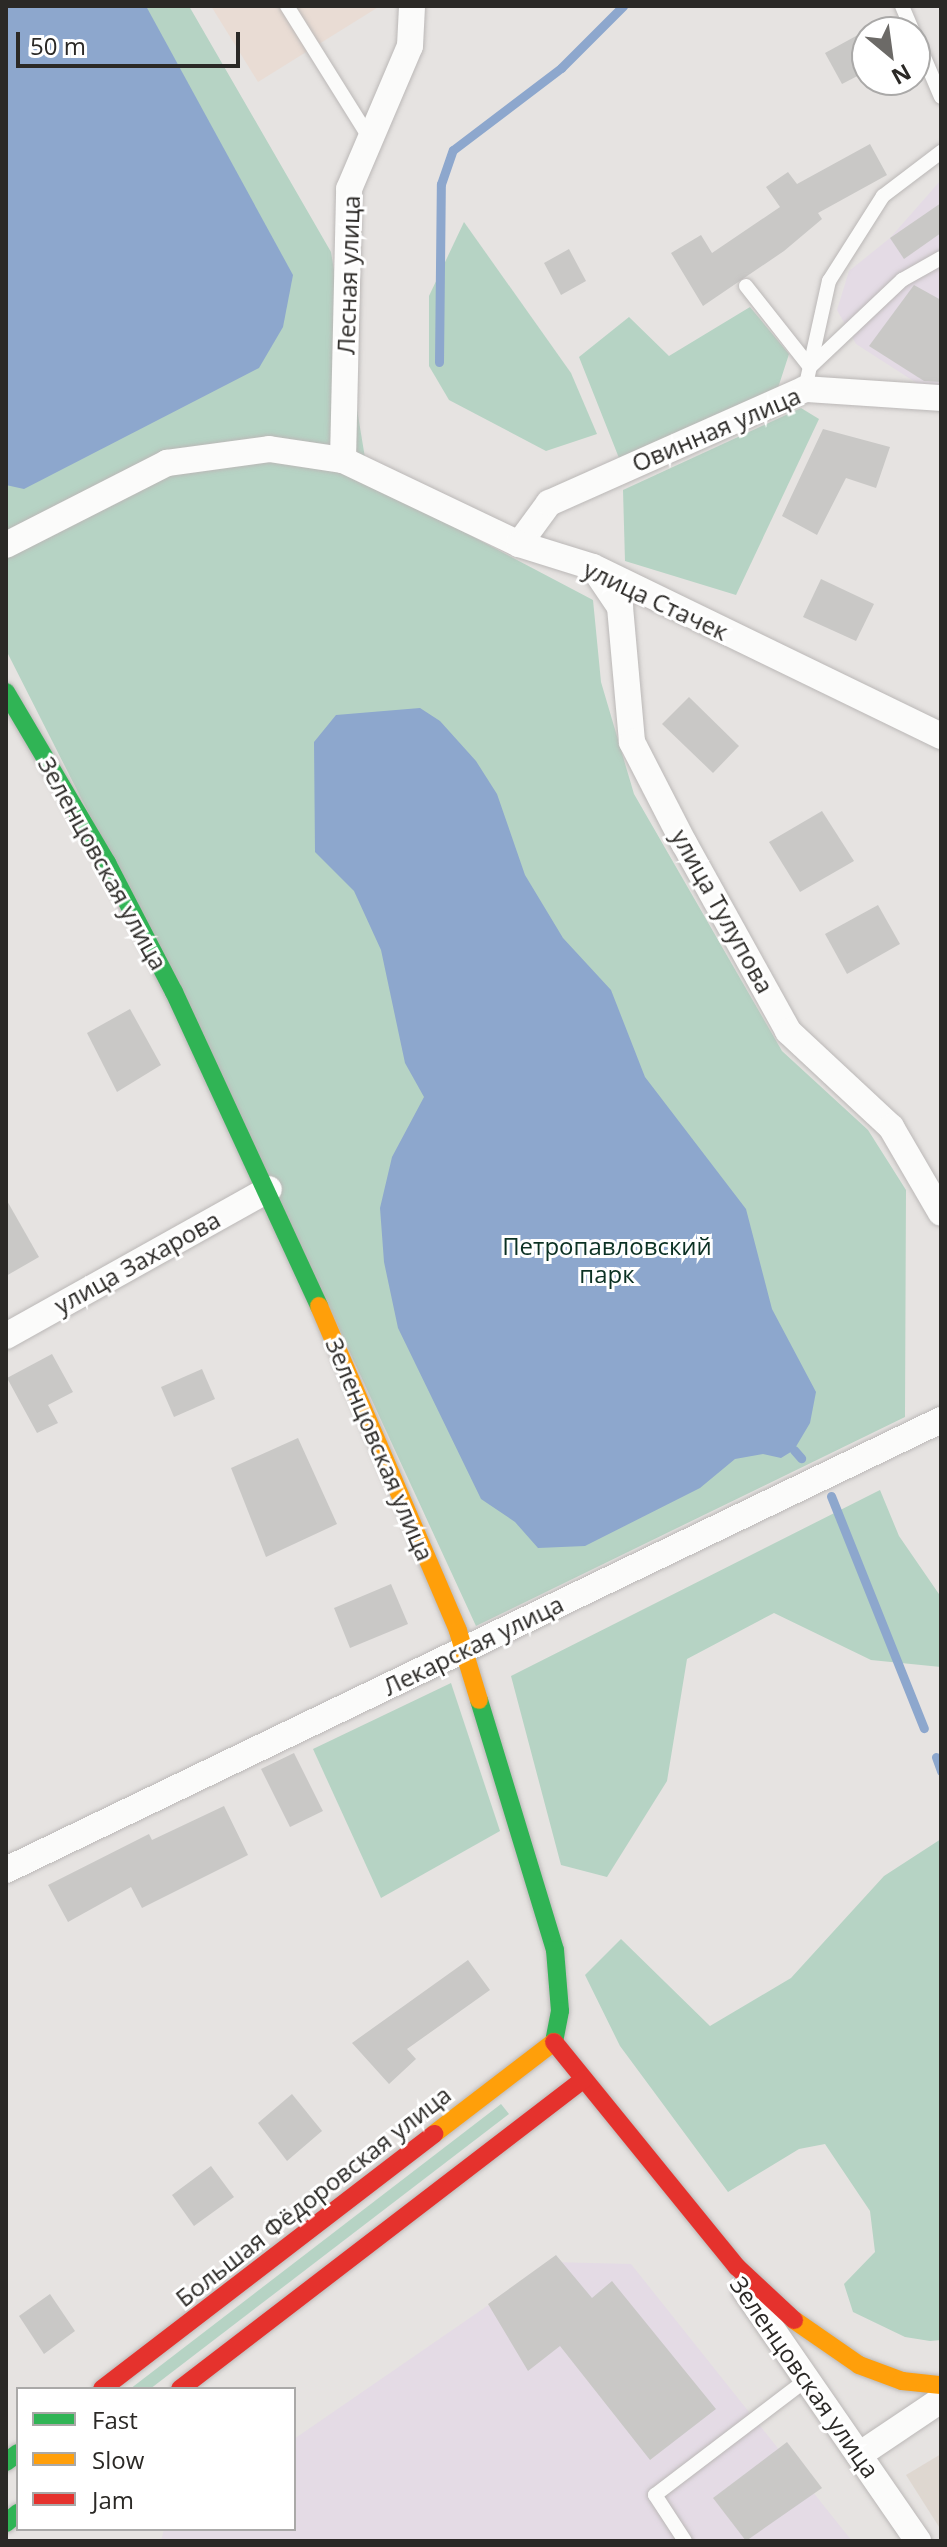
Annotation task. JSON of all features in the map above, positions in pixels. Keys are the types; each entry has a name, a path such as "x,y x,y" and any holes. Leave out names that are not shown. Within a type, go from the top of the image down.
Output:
{"main road":[{"name":"Зеленцовская улица","path":"7,695 107,863 269,1189 462,1650 555,1950 560,2011 554,2042 692,2213 761,2291 839,2354 902,2381 941,2385"},
{"name":"Большая Фёдоровская улица","path":"105,2387 554,2042"},
{"path":"183,2387 584,2079"}],"street":[{"name":"Лесная улица","path":"343,460 349,189 410,46 412,6"},
{"name":"Овинная улица","path":"519,544 549,503 807,378 941,398"},
{"name":"улица Стачек","path":"6,545 167,463 269,449 343,460 519,544 593,567 941,736"},
{"name":"улица Тулупова","path":"593,567 620,607 632,742 684,843 788,1031 891,1127 941,1213"},
{"name":"улица Захарова","path":"6,1336 269,1189"},
{"name":"Лекарская улица","path":"6,1870 941,1420"},
{"name":"Зеленцовская улица","path":"692,2213 918,2541"},
{"path":"806,2380 839,2354"},
{"path":"859,2455 941,2400"}],"lane":[{"path":"287,6 370,139"},
{"path":"931,74 941,97"},
{"path":"807,378 829,281 883,196 941,152"},
{"path":"807,378 902,280 941,258"},
{"path":"746,286 807,378"},
{"path":"685,2541 655,2495 806,2380"}],"shaded area":[{"path":"211,6 380,6 258,82"},
{"path":"941,180 941,389 926,389 856,344 837,310 849,271 890,238"},
{"path":"551,2262 631,2264 852,2541 161,2541 164,2531 296,2531 296,2438"},
{"path":"941,2454 941,2530 906,2475"}],"green space":[{"name":"Петропавловский парк","path":"6,6 189,6 331,252 369,482 593,600 601,682 634,794 782,1051 868,1130 906,1190 905,1417 476,1626 228,1088 6,650"},
{"path":"464,222 571,373 597,434 546,451 449,400 429,366 429,296"},
{"path":"750,307 789,354 778,388 619,458 579,357 629,317 669,356"},
{"path":"801,408 819,419 736,595 625,561 623,490"},
{"path":"880,1490 899,1536 941,1597 941,1667 871,1660 774,1613 687,1659 667,1781 607,1877 561,1865 511,1676"},
{"path":"451,1683 500,1831 381,1898 313,1749"},
{"path":"941,1839 941,2340 930,2341 905,2337 853,2312 844,2284 875,2252 870,2211 825,2144 799,2149 728,2192 620,2046 585,1975 621,1939 710,2026 791,1978 884,1876"},
{"path":"501,2104 509,2114 153,2387 133,2387"}],"water":[{"path":"6,6 146,6 293,275 283,327 259,368 24,489 6,485"},
{"path":"420,708 440,721 476,761 497,794 525,875 563,938 611,990 645,1077 746,1209 772,1309 816,1392 810,1423 794,1450 781,1458 763,1454 735,1459 700,1488 585,1546 538,1548 515,1522 481,1499 398,1328 384,1262 380,1208 392,1157 424,1097 405,1063 381,950 354,891 315,852 314,742 336,715"}],"building":[{"path":"851,39 851,79 842,84 825,53"},
{"path":"870,144 887,175 818,213 822,219 784,251 703,306 671,253 701,235 712,253 780,207 766,187 788,172 797,184"},
{"path":"941,203 941,233 904,259 890,238"},
{"path":"569,249 586,281 561,295 544,263"},
{"path":"914,285 941,300 941,382 924,381 869,346"},
{"path":"823,429 890,447 876,488 846,478 817,535 782,516"},
{"path":"821,579 874,604 856,641 803,617"},
{"path":"689,697 739,746 713,773 662,724"},
{"path":"822,811 854,861 800,892 769,842"},
{"path":"878,905 900,944 847,974 825,934"},
{"path":"130,1009 161,1065 117,1092 87,1033"},
{"path":"6,1199 39,1257 6,1276"},
{"path":"52,1354 73,1392 48,1405 58,1423 37,1433 7,1378"},
{"path":"202,1369 215,1399 174,1417 161,1387"},
{"path":"298,1438 337,1524 266,1557 231,1468"},
{"path":"391,1584 408,1624 350,1648 334,1608"},
{"path":"294,1753 323,1811 290,1827 261,1769"},
{"path":"224,1806 248,1855 142,1908 131,1887 68,1922 48,1885 149,1834 152,1840"},
{"path":"468,1960 490,1990 407,2049 416,2059 389,2084 352,2043"},
{"path":"292,2094 322,2131 287,2161 258,2123"},
{"path":"211,2166 234,2197 194,2226 172,2195"},
{"path":"556,2255 592,2298 612,2281 716,2409 650,2460 560,2346 528,2371 488,2304"},
{"path":"50,2294 75,2331 44,2354 19,2316"},
{"path":"787,2442 822,2488 746,2541 713,2498"}],"waterway":[{"path":"439,362 441,184 453,150 561,68 623,6"},
{"path":"794,1450 801,1458"},
{"path":"831,1496 924,1728"},
{"path":"936,1757 941,1771"}],"traffic: fast":[{"path":"6,692 107,863 174,992 319,1306"},
{"path":"479,1700 555,1950 560,2011 554,2042"},
{"path":"6,2462 16,2454"},
{"path":"6,2523 16,2515"}],"traffic: slow":[{"path":"319,1306 458,1631 479,1700"},
{"path":"434,2134 554,2042"},
{"path":"794,2320 859,2365 902,2381 941,2385"}],"traffic: jam":[{"path":"554,2042 737,2267 794,2320"},
{"path":"183,2387 584,2079"},
{"path":"105,2387 434,2134"}]}
